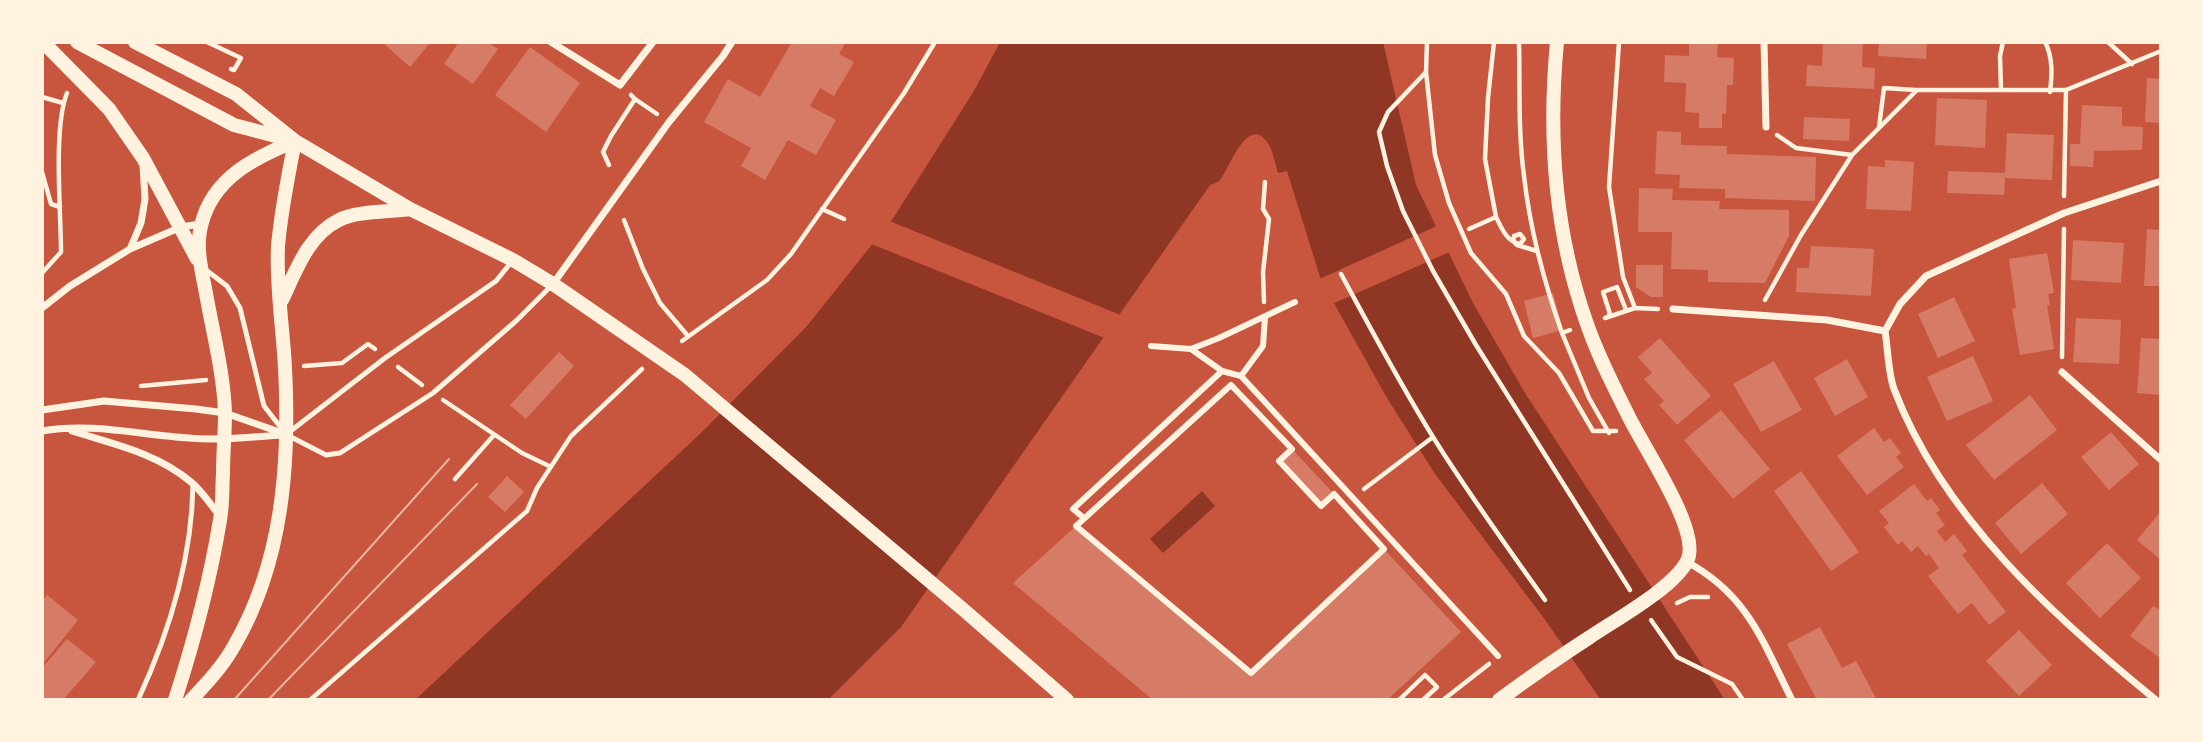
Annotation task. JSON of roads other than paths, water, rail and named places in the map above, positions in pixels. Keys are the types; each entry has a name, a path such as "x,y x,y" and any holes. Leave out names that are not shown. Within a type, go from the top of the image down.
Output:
{"main road":[{"path":"43,42 109,109 143,158 201,267"},
{"path":"77,42 234,125 295,141"},
{"path":"135,42 236,94 295,141 410,209 513,260 553,284 685,375 1067,700"},
{"path":"1499,700 1663,588 1687,562 1691,552 1688,528 1633,427 1591,336 1568,256 1558,202 1554,137 1557,42"},
{"path":"175,700 205,600 221,517 225,413 201,267 198,243 201,224 218,191 239,169 263,154 295,141"},
{"path":"191,700 213,677 234,647 263,582 276,533 286,469 285,368 278,248 295,141"},
{"path":"280,304 303,256 317,237 339,219 410,209"}],"street":[{"path":"551,42 620,85 653,42"},
{"path":"553,284 669,122 732,42"},
{"path":"1764,42 1766,127"},
{"path":"130,249 141,223 145,199 143,158"},
{"path":"2156,700 2103,657 2023,583 1948,491 1923,448 1894,387 1885,331 1900,304 1926,276 2064,213 2161,181"},
{"path":"42,308 70,286 130,249 181,227 201,224"},
{"path":"1152,346 1191,349 1295,302"},
{"path":"1673,309 1827,320 1885,331"},
{"path":"1241,376 1264,346 1265,317"},
{"path":"1191,349 1222,371 1241,376 1498,656"},
{"path":"1084,518 1073,509 1222,371"},
{"path":"2062,372 2161,460"},
{"path":"1231,385 1292,449 1279,461 1312,497 1321,506 1334,494 1366,529 1384,549 1251,673 1076,526 1231,385"},
{"path":"42,410 104,401 225,413 286,434"},
{"path":"42,431 62,427 193,439 286,434"},
{"path":"62,427 152,457 172,467 193,484 221,517"},
{"path":"1366,529 1375,521"},
{"path":"1687,562 1719,582 1737,599 1757,630 1792,700"}],"lane":[{"path":"286,434 385,358 496,281 513,260"},
{"path":"201,267 227,286 240,308 264,406 286,434 327,455 340,453 433,393 516,321 553,284"},
{"path":"138,700 152,670 191,534 193,484"}],"tram line":[{"path":"234,700 449,459"},
{"path":"268,700 477,484"}]}
